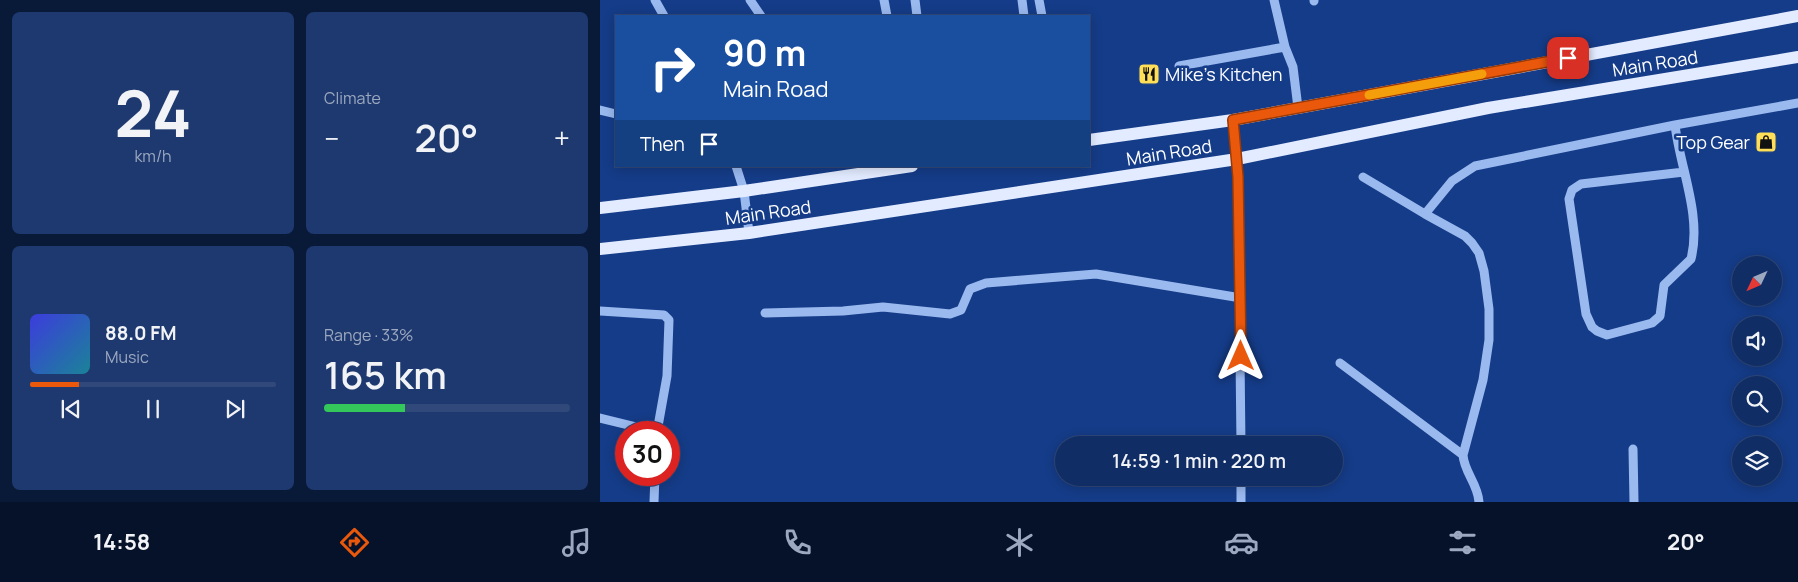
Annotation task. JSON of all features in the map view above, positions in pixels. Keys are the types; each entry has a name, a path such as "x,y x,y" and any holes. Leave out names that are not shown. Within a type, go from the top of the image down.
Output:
{"main road":[{"name":"Main Road","path":"1090,140 1233,120 1798,16"},
{"name":"Main Road","path":"600,249 749,233 1237,159 1488,108 1798,57"},
{"name":"Main Road","path":"600,208 744,191 905,167"}],"street":[{"path":"655,0 663,15"},
{"path":"750,0 760,15"},
{"path":"884,0 887,15"},
{"path":"914,0 917,15"},
{"path":"1022,0 1024,15"},
{"path":"1039,0 1042,15"},
{"path":"1274,0 1285,47 1293,67 1298,108"},
{"path":"1179,66 1285,47"},
{"path":"1425,214 1452,180 1475,166 1675,125 1798,103"},
{"path":"600,110 615,114"},
{"path":"1233,120 1237,159 1241,298 1241,436"},
{"path":"1675,125 1693,218 1693,246 1690,263 1664,285 1660,316 1655,321 1613,334 1597,331 1589,322 1586,314 1569,199 1572,190 1581,184 1684,172"},
{"path":"736,167 744,191 749,233"},
{"path":"1363,178 1465,236 1479,253 1484,271 1489,340 1483,380 1463,455 1464,466 1476,488 1478,502"},
{"path":"764,313 843,311 883,307 950,314 961,310 970,288 986,283 1096,274 1241,298"},
{"path":"600,311 664,315 668,320 666,376 659,421"},
{"path":"1340,363 1463,455"},
{"path":"600,418 615,422"},
{"path":"1633,449 1634,502"},
{"path":"654,502 655,486"},
{"path":"1241,486 1241,502"}],"slow traffic":[{"path":"1369,95 1482,74"}],"place":[{"name":"Mike's Kitchen","path":"1149,74"},
{"name":"Top Gear","path":"1766,142"}],"route":[{"path":"1241,356 1238,177 1233,120 1568,58"}]}
